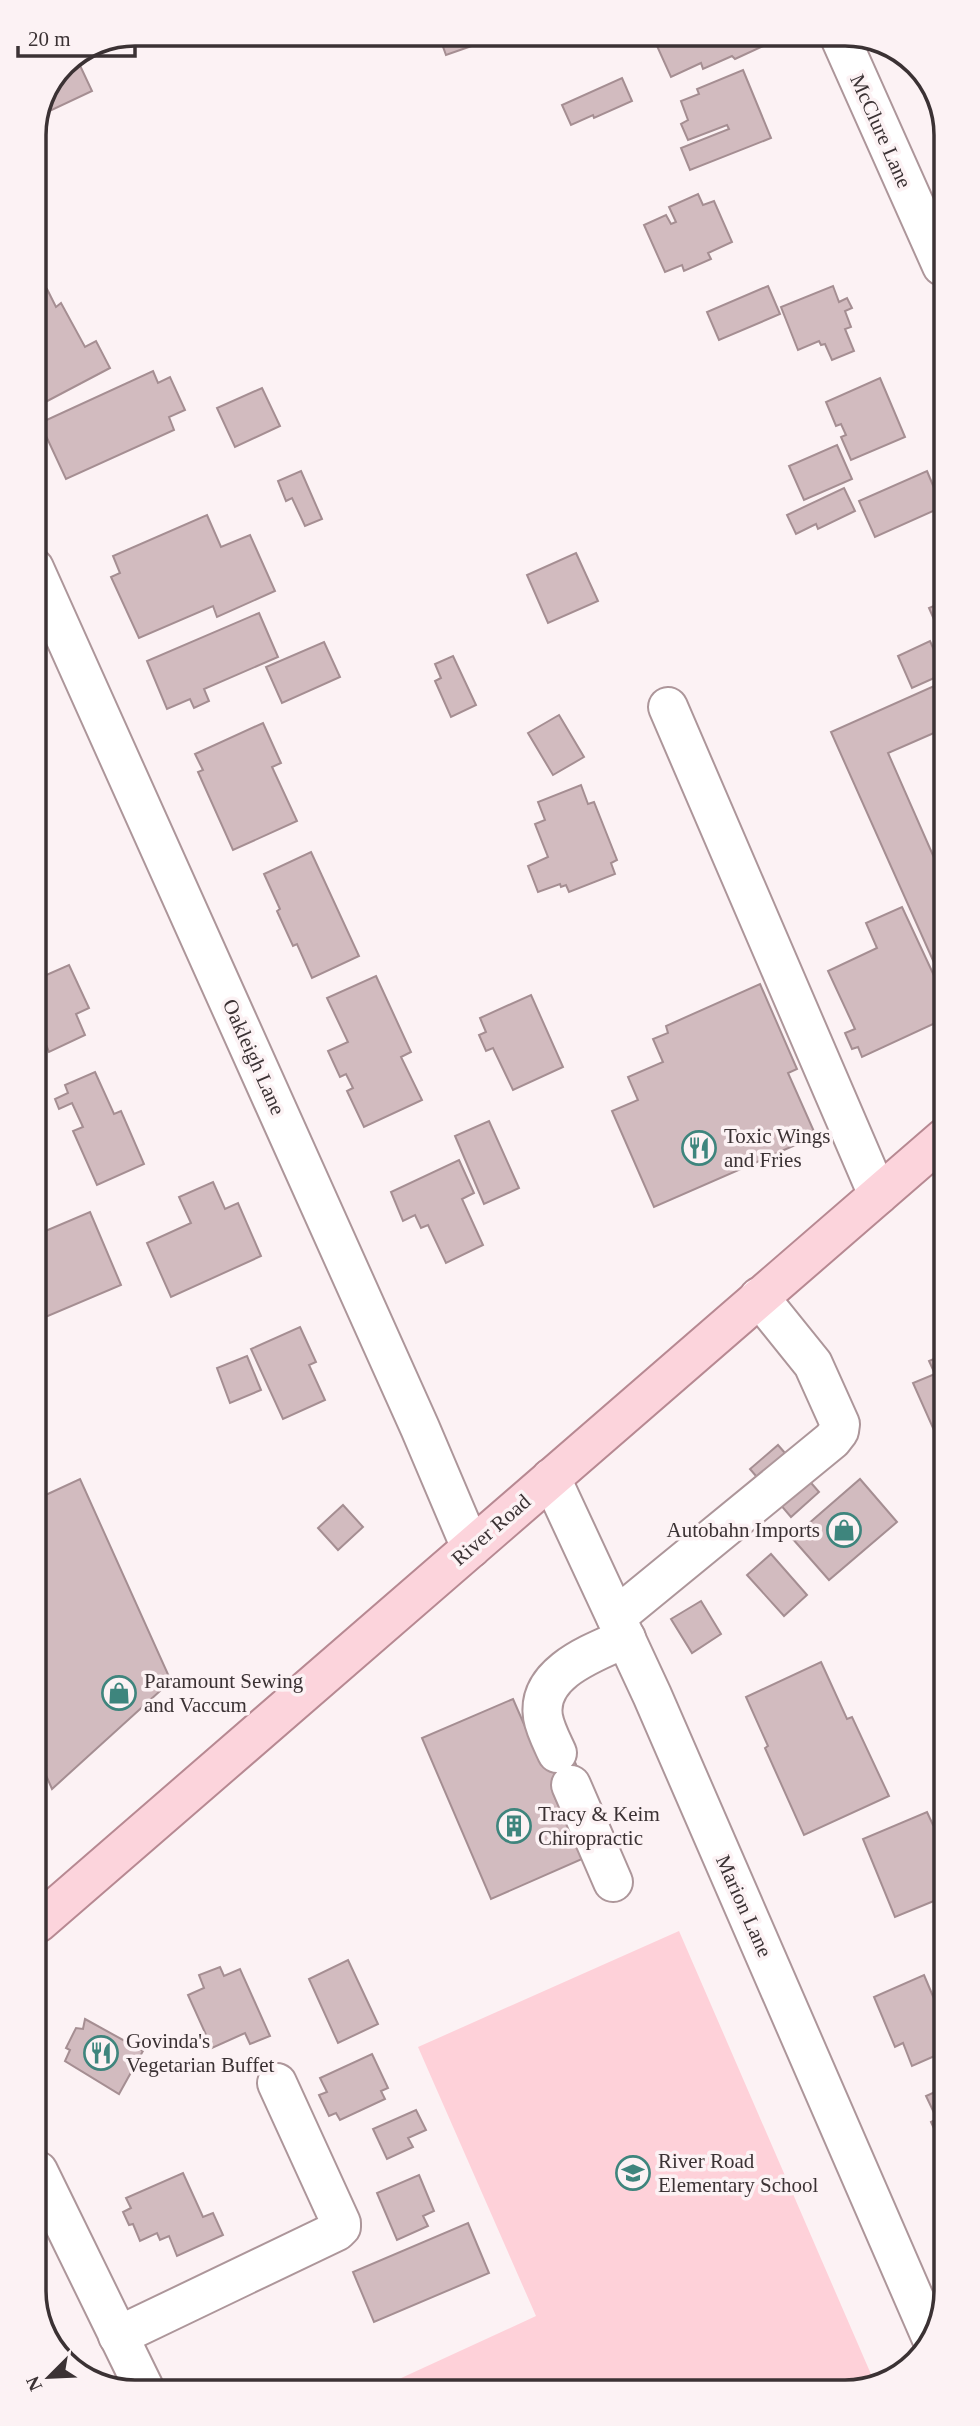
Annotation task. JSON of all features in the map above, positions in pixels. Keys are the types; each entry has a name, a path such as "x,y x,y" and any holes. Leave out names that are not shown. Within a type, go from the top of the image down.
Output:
{"main road":[{"name":"River Road","path":"46,1916 934,1147"}],"street":[{"name":"McClure Lane","path":"844,46 934,248"},
{"name":"Oakleigh Lane","path":"46,595 415,1416 471,1548"},
{"path":"668,708 878,1195"},
{"path":"613,1882 564,1769 543,1716 543,1706 550,1686 564,1671 621,1627 839,1431 840,1424 813,1364 759,1297"},
{"name":"Marion Lane","path":"551,1478 621,1627 850,2146 927,2327"},
{"path":"118,2336 341,2227 277,2083"},
{"path":"46,2188 140,2380"}],"shaded area":[{"name":"River Road Elementary School","path":"679,1931 872,2377 846,2380 397,2380 536,2316 418,2047"}],"building":[{"path":"443,46 472,46 446,55"},
{"path":"657,46 763,46 703,69 701,63 671,77"},
{"path":"80,65 92,91 49,111 60,85"},
{"path":"743,70 771,138 690,170 681,148 729,129 727,125 688,140 681,124 688,120 681,101 699,94 697,89"},
{"path":"622,78 632,101 571,125 562,105"},
{"path":"698,194 703,205 714,201 732,242 708,253 711,259 684,271 682,265 665,272 644,225 666,215 671,224 676,222 669,207"},
{"path":"768,286 780,314 719,340 707,312"},
{"path":"833,286 839,302 847,298 852,308 845,311 851,327 845,329 854,351 832,360 825,344 821,345 819,341 798,350 781,307"},
{"path":"46,290 56,307 61,303 85,347 96,341 110,368 46,402"},
{"path":"153,371 158,383 170,377 185,410 169,417 174,430 66,479 46,436 46,420"},
{"path":"880,378 905,437 851,460 841,437 846,435 841,424 836,426 826,402"},
{"path":"262,388 280,426 235,447 217,408"},
{"path":"837,445 852,479 804,500 789,466"},
{"path":"301,471 322,519 305,526 292,498 286,501 278,481"},
{"path":"927,471 934,488 934,511 875,537 859,501"},
{"path":"844,488 855,511 818,529 816,524 796,534 787,515"},
{"path":"207,515 221,547 250,535 275,591 217,617 213,606 139,638 111,577 120,573 113,556"},
{"path":"576,553 598,601 548,623 527,575"},
{"path":"934,606 934,619 929,608"},
{"path":"259,613 278,657 204,689 209,701 194,708 190,699 167,709 147,661"},
{"path":"930,641 934,650 934,678 912,688 898,656"},
{"path":"324,642 340,677 282,703 266,667"},
{"path":"453,656 476,705 451,717 435,681 441,678 435,664"},
{"path":"934,686 934,733 888,753 934,858 934,963 831,732"},
{"path":"559,715 584,757 553,775 528,733"},
{"path":"263,723 281,763 272,767 297,821 233,850 198,772 203,770 195,754"},
{"path":"581,785 588,804 594,802 617,860 611,863 615,874 569,892 566,885 561,887 560,884 538,892 528,866 548,857 535,824 545,820 538,802"},
{"path":"311,852 359,956 312,978 297,944 293,946 264,874"},
{"path":"902,907 934,976 934,1024 862,1057 858,1047 852,1049 845,1033 855,1029 828,971 877,948 866,923"},
{"path":"69,965 89,1008 76,1014 85,1035 49,1052 46,1044 46,975"},
{"path":"376,976 411,1052 401,1057 422,1100 364,1127 347,1091 353,1088 346,1074 340,1077 328,1051 348,1042 327,998"},
{"path":"760,984 797,1069 788,1073 816,1136 654,1207 612,1111 638,1100 628,1077 663,1062 653,1039 668,1033 666,1026"},
{"path":"531,995 563,1067 513,1090 493,1048 486,1051 479,1035 486,1032 480,1018"},
{"path":"95,1072 114,1114 121,1111 144,1164 97,1185 73,1131 83,1127 72,1103 59,1109 55,1099 68,1093 65,1085"},
{"path":"489,1121 519,1188 484,1204 455,1136"},
{"path":"459,1160 474,1193 462,1199 483,1245 446,1263 428,1225 421,1228 415,1215 403,1221 391,1192"},
{"path":"213,1182 225,1209 238,1203 261,1256 171,1297 147,1243 191,1223 179,1197"},
{"path":"90,1212 121,1285 46,1317 46,1231"},
{"path":"300,1327 316,1362 309,1365 325,1400 283,1419 251,1349"},
{"path":"247,1356 261,1390 230,1403 217,1368"},
{"path":"934,1359 934,1372 929,1361"},
{"path":"934,1374 934,1430 913,1383"},
{"path":"778,1445 819,1492 791,1517 750,1469"},
{"path":"80,1479 171,1681 52,1789 46,1775 46,1495"},
{"name":"Autobahn Imports","path":"860,1479 897,1522 829,1580 792,1538"},
{"path":"343,1505 363,1527 338,1550 318,1528"},
{"path":"771,1554 807,1595 784,1616 747,1575"},
{"path":"701,1601 721,1634 692,1653 671,1619"},
{"path":"821,1662 847,1719 852,1717 889,1796 804,1835 765,1748 768,1746 746,1697"},
{"name":"Tracy & Keim Chiropractic","path":"513,1699 540,1761 569,1748 583,1781 553,1793 582,1859 491,1899 422,1738"},
{"path":"927,1812 934,1825 934,1901 895,1917 863,1839"},
{"path":"348,1960 378,2024 338,2043 309,1979"},
{"path":"220,1967 224,1976 240,1969 270,2036 250,2044 245,2033 212,2048 188,1995 204,1988 199,1975"},
{"path":"924,1975 934,1999 934,2056 912,2066 903,2043 895,2047 874,1997"},
{"path":"85,2019 143,2051 119,2094 65,2061 70,2050 66,2048 76,2028 83,2029"},
{"path":"372,2054 388,2088 381,2091 385,2099 340,2120 336,2113 329,2116 319,2095 327,2092 320,2078"},
{"path":"934,2092 934,2113 926,2096"},
{"path":"416,2110 426,2130 408,2138 413,2147 387,2159 373,2129"},
{"path":"183,2173 203,2217 213,2213 223,2235 177,2256 169,2236 160,2240 157,2233 140,2241 133,2224 129,2225 123,2212 131,2208 126,2198"},
{"path":"419,2175 434,2211 423,2216 428,2226 397,2240 377,2193"},
{"path":"468,2223 489,2273 374,2322 353,2272"}],"place":[{"name":"Toxic Wings and Fries","path":"699,1148"},
{"name":"Autobahn Imports","path":"844,1530"},
{"name":"Paramount Sewing and Vaccum","path":"119,1693"},
{"name":"Tracy & Keim Chiropractic","path":"514,1826"},
{"name":"Govinda's Vegetarian Buffet","path":"101,2053"},
{"name":"River Road Elementary School","path":"633,2173"}]}
